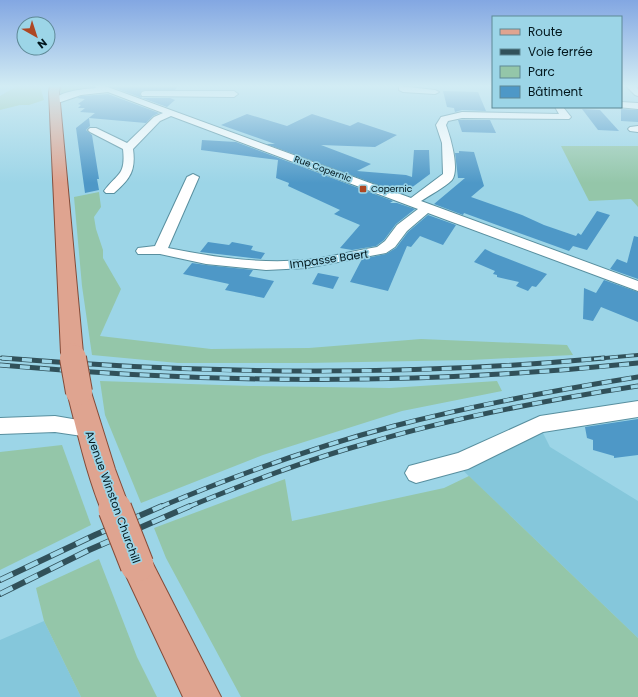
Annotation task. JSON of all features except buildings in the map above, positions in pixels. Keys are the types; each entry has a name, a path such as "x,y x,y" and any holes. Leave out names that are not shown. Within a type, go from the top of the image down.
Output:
{"main road":[{"name":"Avenue Winston Churchill","path":"55,119 62,193 68,314 72,353 79,392 89,429 115,510 137,565 202,697"}],"street":[{"path":"128,148 158,119"},
{"name":"Rue Copernic","path":"186,119 638,286"},
{"path":"412,202 447,178 449,174 445,138 441,125 444,119"},
{"path":"92,130 128,148 131,164 121,181 110,191"},
{"path":"160,250 193,177"},
{"name":"Impasse Baert","path":"143,251 160,250 206,260 266,266 306,264 381,250 390,244 402,228 427,207"},
{"path":"416,473 461,462 540,424 638,409"},
{"path":"0,426 55,424 89,429"}],"shaded area":[{"path":"536,419 550,447 638,501 638,638 451,459"},
{"path":"44,621 81,697 0,697 0,640"}],"green space":[{"path":"561,146 638,146 638,207 631,199 589,201"},
{"path":"99,192 101,207 94,217 96,229 103,250 103,258 121,289 100,336 211,349 309,348 421,339 567,345 573,355 471,360 306,363 178,363 92,355 82,286 74,197"},
{"path":"100,381 250,386 390,388 497,381 502,391 402,411 263,455 141,503 105,415"},
{"path":"62,445 91,525 0,570 0,452"},
{"path":"469,476 638,638 638,697 241,697 166,558 154,528 285,479 292,521 444,488"},
{"path":"99,559 137,657 157,697 81,697 44,621 36,588"}],"railway":[{"path":"594,359 638,355"},
{"path":"0,358 15,359"},
{"path":"2,358 153,367 303,371 379,371 454,368 604,358"},
{"path":"0,365 159,376 239,379 319,379 479,375 638,363"},
{"path":"160,507 276,462 364,434 455,411 516,398 638,377"},
{"path":"188,507 299,464 401,434 502,410 638,386"},
{"path":"0,580 95,535 162,506"},
{"path":"0,594 89,550 190,506"}],"place":[{"name":"Copernic","path":"363,189"}]}
